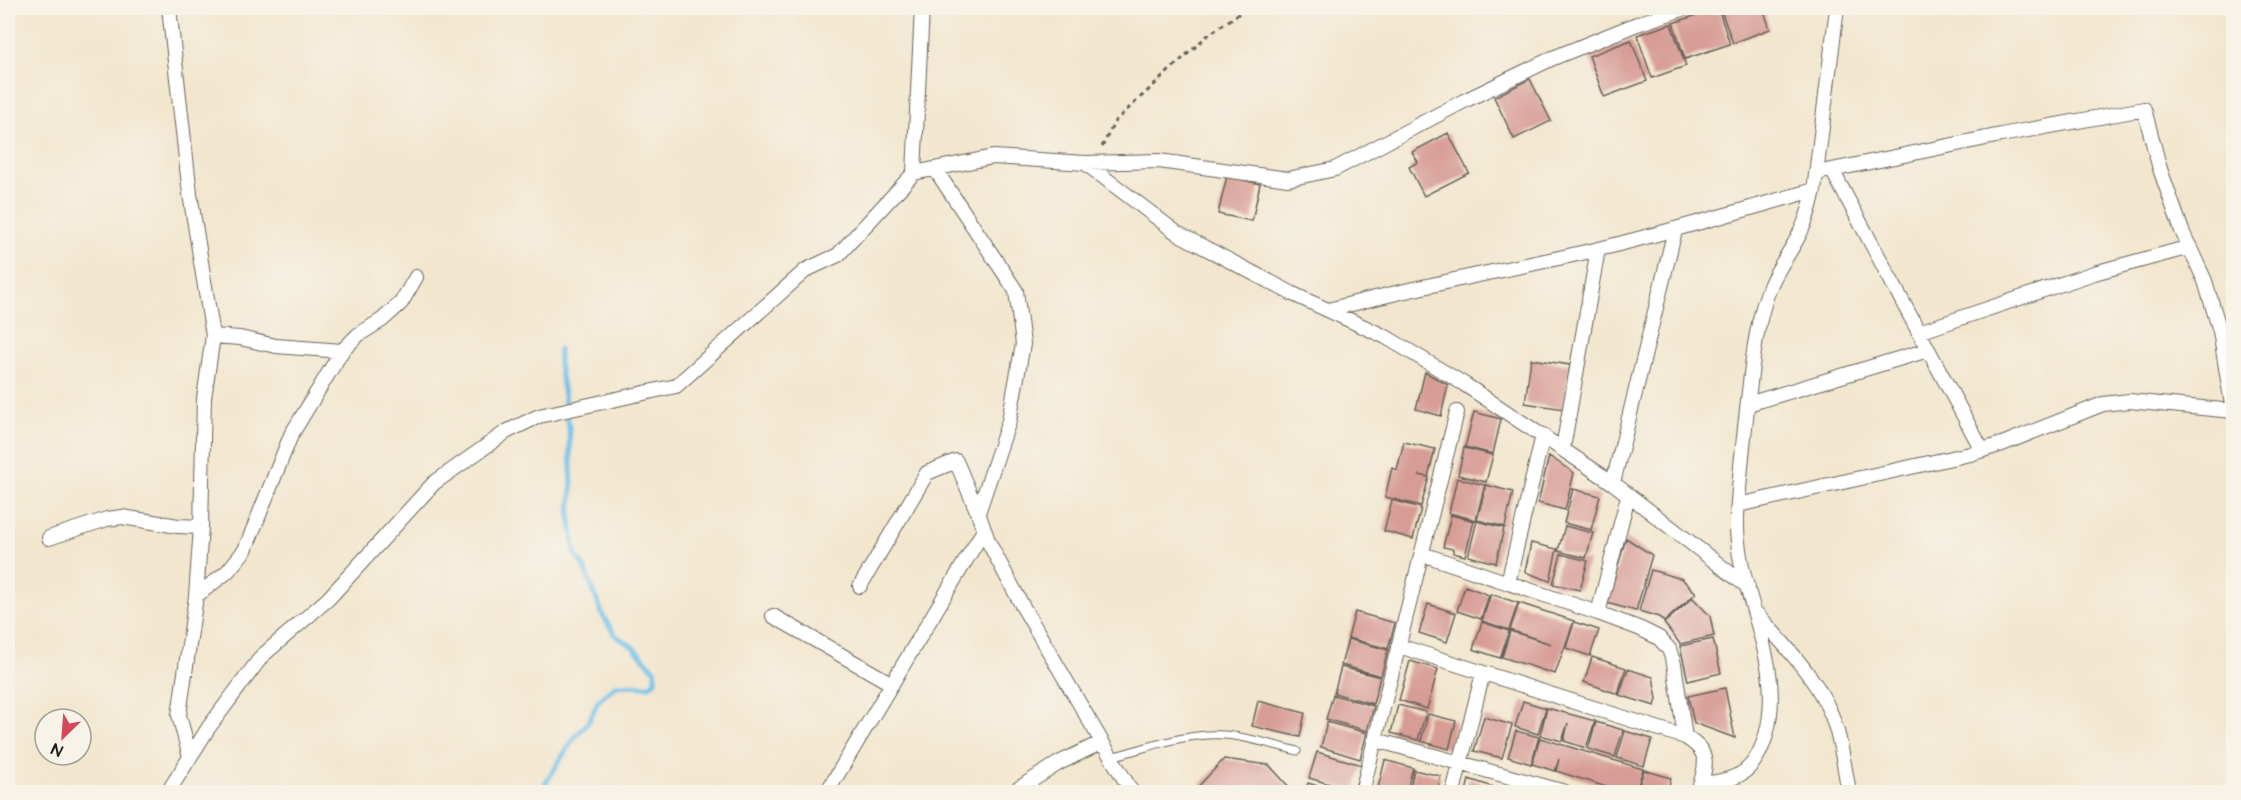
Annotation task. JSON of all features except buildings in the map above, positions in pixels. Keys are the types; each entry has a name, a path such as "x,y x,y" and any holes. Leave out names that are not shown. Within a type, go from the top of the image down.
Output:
{"street":[{"path":"170,8 190,194 213,336 204,398 201,527 196,596 179,715 190,758"},
{"path":"914,174 922,8"},
{"path":"168,792 209,727 262,656 328,599 434,483 506,432 539,416 676,386 806,270 838,255 914,174 993,157 1090,163 1159,161 1288,179 1335,169 1464,101 1553,58 1637,24 1685,8"},
{"path":"1699,788 1724,782 1750,769 1766,736 1772,698 1768,661 1737,544 1738,505 1754,350 1760,319 1771,284 1801,232 1810,208 1817,173 1837,8"},
{"path":"1738,505 1982,450 2103,404 2129,401 2233,411 2220,331 2205,281 2160,169 2144,109 2001,135 1817,173"},
{"path":"1090,163 1177,233 1396,343 1464,384 1613,483 1748,587"},
{"path":"935,169 1016,291 1023,344 1009,421 978,513"},
{"path":"1832,170 1982,450"},
{"path":"1329,310 1394,292 1598,249 1675,230 1814,190"},
{"path":"1613,483 1675,230"},
{"path":"1919,332 2094,273 2190,247"},
{"path":"1563,448 1598,249"},
{"path":"196,596 227,572 244,550 291,435 342,351 358,334 382,320 400,303 416,278"},
{"path":"213,336 240,338 276,346 342,351"},
{"path":"1748,404 1928,350"},
{"path":"1362,792 1457,412"},
{"path":"1508,583 1543,435"},
{"path":"860,586 927,473 956,461 984,530 1023,607 1132,792"},
{"path":"1598,613 1628,496"},
{"path":"49,538 107,519 122,517 178,526 201,527"},
{"path":"827,792 984,530"},
{"path":"1422,554 1598,613 1659,638 1669,650 1674,664 1685,737"},
{"path":"1755,612 1790,651 1820,692 1836,727 1849,792"},
{"path":"773,616 892,684"},
{"path":"1399,646 1685,737 1698,744 1705,757 1706,769 1699,788"},
{"path":"1453,792 1483,673"},
{"path":"1376,740 1543,789 1565,792"},
{"path":"1013,792 1059,763 1102,742"}],"lane":[{"path":"1111,757 1189,737 1223,735 1297,751"}],"path":[{"path":"1090,163 1115,121 1208,35 1247,8"}],"waterway":[{"path":"540,792 572,741 589,721 598,701 616,685 649,686 655,681 655,670 633,647 615,635 603,616 584,567 575,553 570,515 572,487 569,428 559,349"}]}
